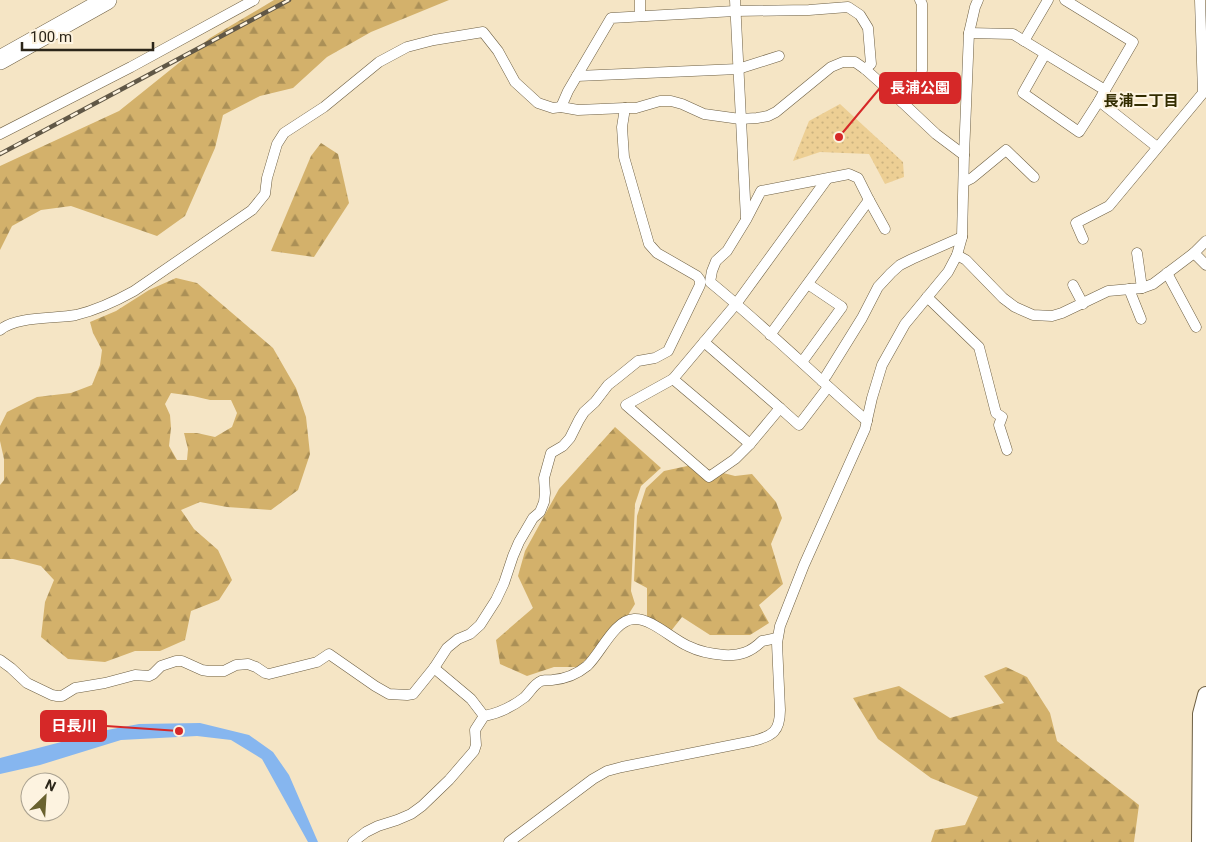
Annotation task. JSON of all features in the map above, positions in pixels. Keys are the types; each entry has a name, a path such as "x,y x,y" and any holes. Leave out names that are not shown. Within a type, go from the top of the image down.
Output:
{"highway":[{"path":"0,45 80,0"},
{"path":"0,60 107,0"}],"main road":[{"path":"1200,842 1202,714 1206,695"}],"street":[{"path":"0,134 131,67 254,0"},
{"path":"640,0 640,16"},
{"path":"735,0 746,220"},
{"path":"902,102 918,85 922,70 922,4 920,0"},
{"path":"509,842 593,779 607,771 763,739 778,726 780,720 777,638 780,626 804,565 865,429 882,365 905,324 948,272 957,255 962,237 969,34 974,8 978,0"},
{"path":"1024,41 1048,0"},
{"path":"1045,54 1023,93 1080,132 1133,42 1065,0"},
{"path":"1083,240 1076,223 1109,206 1203,93 1200,0"},
{"path":"561,107 611,18 735,11 809,10 836,4 848,7 860,15 868,28 871,64 865,69"},
{"path":"0,330 17,321 77,314 115,302 134,291 252,210 265,194 267,178 277,144 284,133 324,107 379,62 407,46 434,40 483,32 498,51 515,82 538,104 552,108 561,107 578,110 636,108 660,101 672,101 704,114 740,119 768,116 776,112 831,67 843,62 855,62 936,134 964,155"},
{"path":"969,34 1013,34 1105,90"},
{"path":"577,76 738,69 779,56"},
{"path":"1099,101 1157,147"},
{"path":"0,660 27,683 52,695 62,696 75,688 135,675 149,676 154,674 161,666 182,660 208,671 224,672 236,665 248,664 269,674 317,662 329,654 389,694 413,694 447,648 470,634 480,625 496,600 513,556 533,518 540,512 544,502 544,478 551,453 563,446 570,438 584,412 595,402 608,385 638,361 655,358 668,350 700,285 698,276 657,253 649,244 624,157 622,128 625,108"},
{"path":"964,182 972,178 1006,150 1034,177"},
{"path":"866,421 710,282 716,261 727,251 746,220 761,190 849,174 858,178 885,229"},
{"path":"780,408 736,459 709,477 626,406 673,379 736,304 827,179"},
{"path":"770,335 869,200"},
{"path":"704,342 799,425 825,384 826,376 878,288 891,273 912,259 962,237"},
{"path":"957,255 966,260 1003,298 1015,307 1034,315 1052,316 1083,304 1108,291 1142,288 1153,284 1206,242"},
{"path":"1194,252 1206,266"},
{"path":"1137,253 1142,288"},
{"path":"1167,273 1196,327"},
{"path":"802,362 842,307 808,284"},
{"path":"1073,285 1083,304"},
{"path":"1129,289 1141,319"},
{"path":"927,297 979,347 996,413 1002,417 999,425 1007,450"},
{"path":"673,379 750,444"},
{"path":"353,842 378,826 412,814 432,797 474,751 476,745 475,730 484,716 496,714 510,708 541,681 565,679 576,674 587,665 618,626 626,620 634,619 647,622 686,646 712,654 739,655 749,652 762,640 777,638"},
{"path":"434,668 471,699 484,716"}],"shaded area":[{"path":"840,104 903,162 904,177 885,184 869,154 820,152 793,161 809,121"}],"green space":[{"path":"274,0 449,0 371,32 327,57 293,88 260,96 223,115 215,148 185,216 157,236 71,206 41,210 12,226 0,250 0,166 119,111 210,38"},
{"path":"321,143 338,154 349,203 314,257 271,251 311,156"},
{"path":"176,278 197,283 273,348 296,388 306,417 310,454 298,490 271,510 227,507 200,502 181,510 194,529 218,550 232,580 219,600 191,611 185,640 160,651 135,651 105,662 68,659 41,637 45,602 54,580 41,566 13,559 0,559 0,485 4,480 4,459 0,441 0,426 7,412 37,397 71,393 92,385 100,365 102,350 93,333 90,322 116,311 149,290","holes":["171,393 210,400 231,400 237,413 232,427 215,437 197,433 184,433 188,449 187,460 177,460 169,446 170,415 165,404"]},
{"path":"615,427 661,468 641,486 635,504 631,591 635,604 625,620 605,644 577,667 554,667 527,676 500,664 496,640 533,608 518,576 525,551 559,489"},
{"path":"692,465 735,476 752,474 776,502 782,518 771,544 783,584 759,605 769,623 750,635 710,635 682,617 671,631 647,618 647,588 634,581 637,516 646,488 664,471"},
{"path":"1006,667 1027,677 1050,713 1057,741 1139,805 1134,842 931,842 935,830 965,825 978,797 931,778 878,739 853,698 899,686 950,718 1004,703 984,676"}],"water":[{"path":"200,723 249,735 273,752 289,775 318,842 308,842 262,759 231,740 197,736 121,740 40,765 0,774 0,758 107,730 139,724"}],"railway":[{"path":"0,154 289,0"}],"place":[{"name":"長浦公園","path":"839,137"},
{"name":"日長川","path":"179,731"}],"district":[{"name":"長浦二丁目","path":"1141,101"}]}
